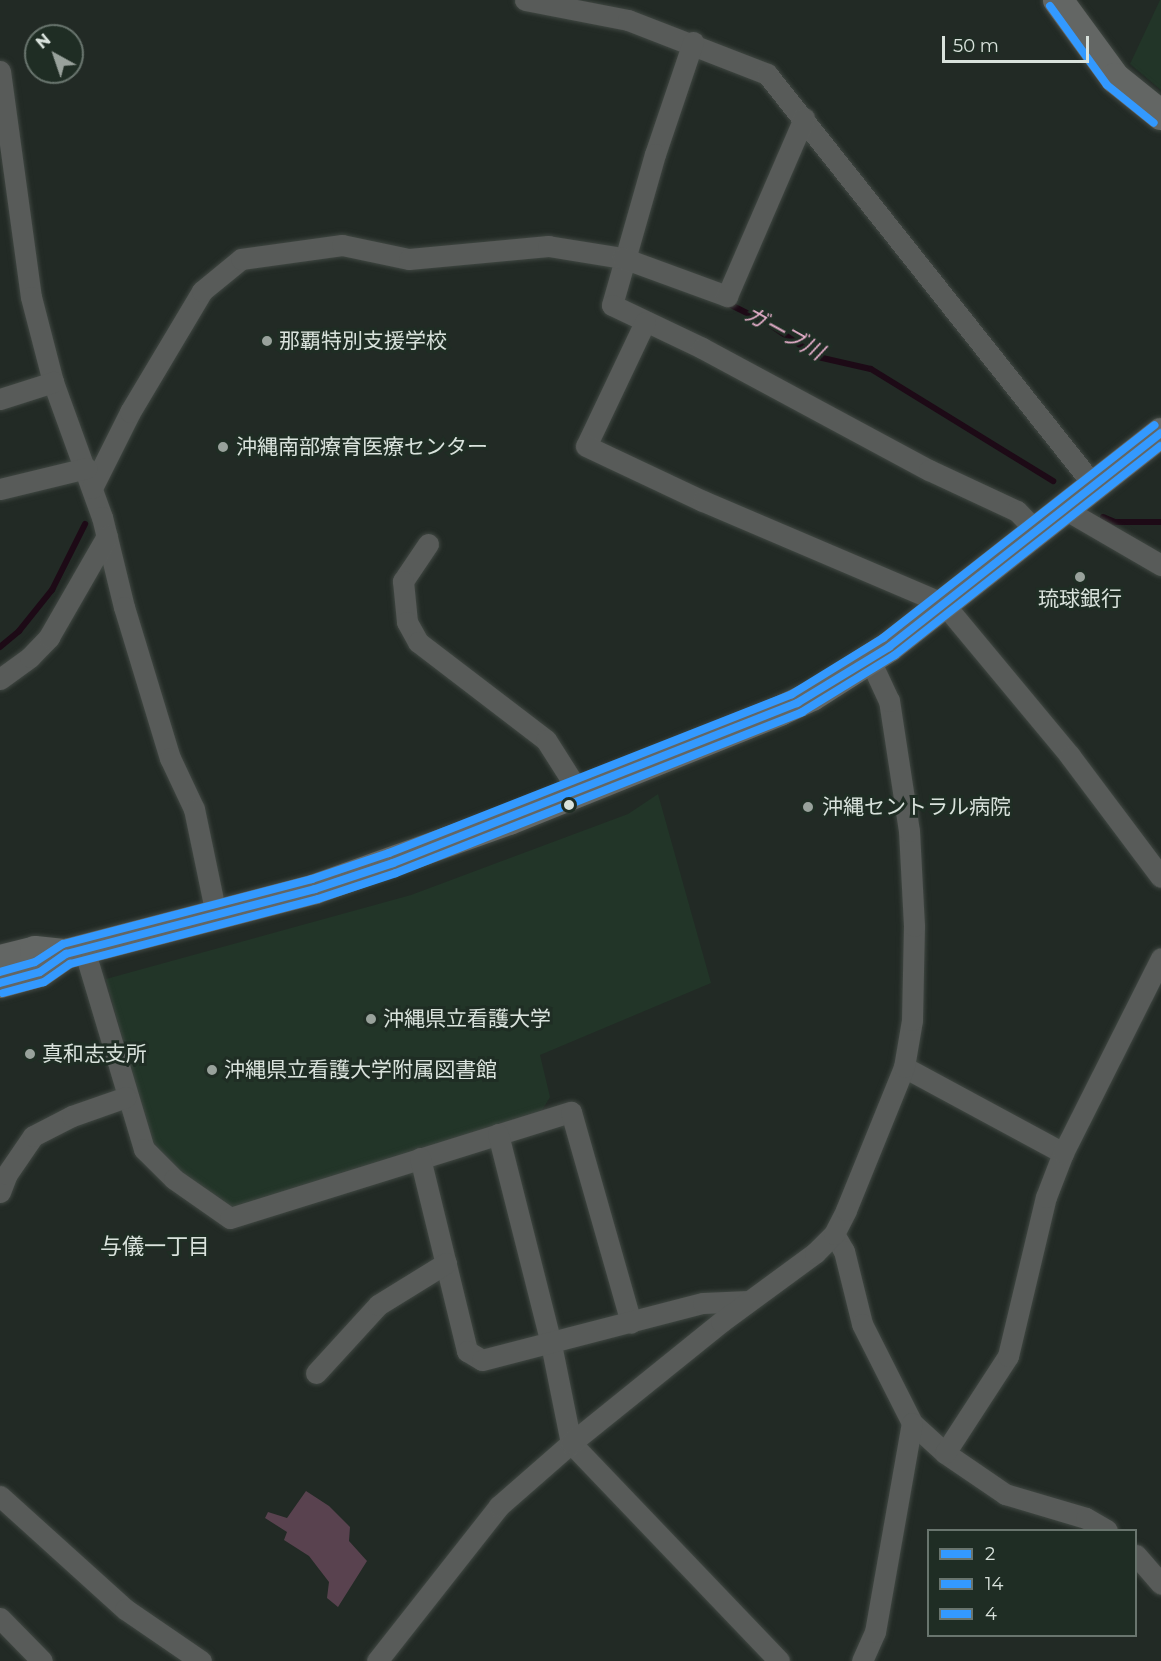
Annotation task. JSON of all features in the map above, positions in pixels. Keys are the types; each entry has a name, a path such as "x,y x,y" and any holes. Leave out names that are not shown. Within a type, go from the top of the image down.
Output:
{"main road":[{"path":"1058,0 1116,78 1161,115"},
{"path":"0,960 35,951 75,951 216,914 393,863 579,792 780,711 870,660 1066,510 1161,433"},
{"path":"0,983 40,972 75,951"}],"street":[{"path":"525,0 628,20 693,42 767,74 1095,487"},
{"path":"693,42 623,258 612,305 702,348 929,470 1017,511 1036,532"},
{"path":"0,71 31,297 53,382 105,526 124,608 170,758 194,809 216,914"},
{"path":"91,482 202,291 241,260 342,245 409,259 548,246 623,258 727,296 804,118"},
{"path":"645,322 586,446 703,501 821,548 944,604 1070,756 1161,877"},
{"path":"0,399 53,382"},
{"path":"0,489 91,482"},
{"path":"1066,510 1161,565"},
{"path":"0,679 30,657 49,637 105,526"},
{"path":"428,544 404,581 407,622 418,642 546,740 579,792"},
{"path":"377,1661 499,1506 571,1443 748,1301 792,1271 834,1234 862,1174 904,1067 912,1020 914,926 909,831 889,701 870,660"},
{"path":"75,951 144,1149 174,1179 230,1218 571,1112 631,1323"},
{"path":"945,1453 1008,1356 1046,1197 1063,1154 1161,958"},
{"path":"904,1067 1063,1154"},
{"path":"0,1192 7,1174 33,1136 72,1116 126,1097"},
{"path":"498,1134 551,1344 571,1443 778,1661"},
{"path":"420,1158 467,1351 482,1360 703,1303 748,1301"},
{"path":"834,1234 844,1251 861,1324 912,1423 945,1453 1005,1494 1086,1518 1105,1529"},
{"path":"316,1373 378,1305 446,1263"},
{"path":"862,1661 875,1632 912,1423"},
{"path":"0,1496 125,1609 201,1661"},
{"path":"1137,1556 1161,1584"},
{"path":"0,1618 42,1661"}],"shaded area":[{"path":"1161,0 1161,90 1130,64"},
{"name":"沖縄県立看護大学","path":"658,794 711,983 540,1055 550,1097 541,1112 234,1214 183,1179 150,1138 106,979 411,895 628,814"},
{"path":"306,1491 329,1506 350,1527 349,1541 367,1561 338,1607 327,1598 329,1582 309,1556 284,1540 287,1532 265,1518 268,1512 287,1518"}],"waterway":[{"name":"ガーブ川","path":"725,302 767,323 818,357 871,369 1053,481"},
{"name":"ガーブ川","path":"1103,517 1115,522 1161,522"},
{"name":"ガーブ川","path":"0,647 19,631 52,590 85,524"}],"transit line":[{"name":"14","path":"1050,6 1107,85 1154,123"},
{"name":"4","path":"0,972 35,962 63,944 312,879 389,853 792,694 883,638 1155,425"},
{"name":"2","path":"0,983 40,972 66,954 315,889 393,863 797,703 889,647 1161,433"},
{"name":"14","path":"3,993 44,982 70,964 318,899 396,873 802,712 895,655 1161,446"}],"place":[{"name":"那覇特別支援学校","path":"267,341"},
{"name":"沖縄南部療育医療センター","path":"223,447"},
{"name":"琉球銀行","path":"1080,577"},
{"name":"沖縄セントラル病院","path":"808,807"},
{"name":"沖縄県立看護大学","path":"371,1019"},
{"name":"真和志支所","path":"30,1054"},
{"name":"沖縄県立看護大学附属図書館","path":"212,1070"}],"district":[{"name":"与儀一丁目","path":"155,1247"}]}
